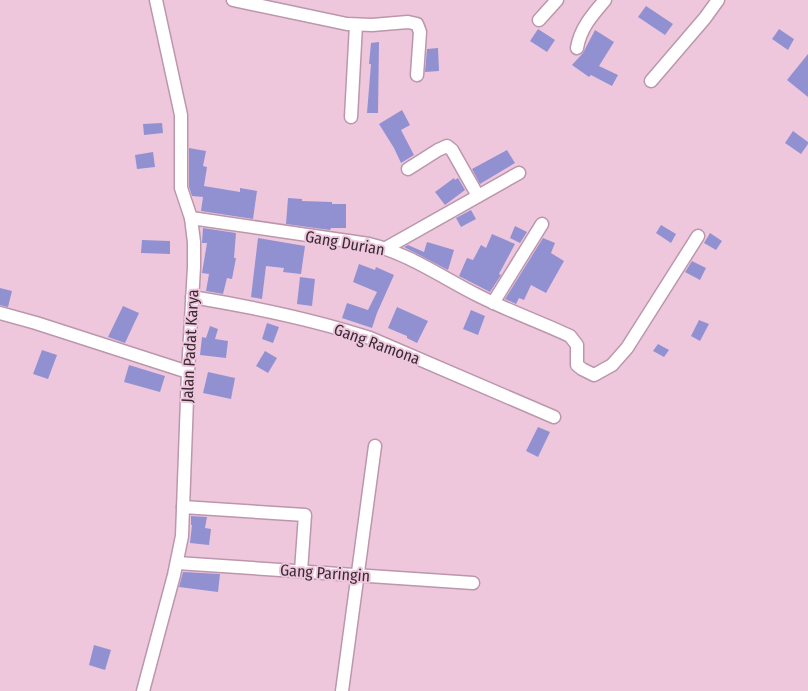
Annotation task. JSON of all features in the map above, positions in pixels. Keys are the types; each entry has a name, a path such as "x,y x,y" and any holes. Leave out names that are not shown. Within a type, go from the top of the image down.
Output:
{"street":[{"name":"Jalan Padat Karya","path":"143,691 182,536 194,242 191,218 182,188 181,115 156,0"},
{"path":"234,0 347,24 372,25 408,22 417,24 420,32 417,75"},
{"path":"539,20 556,0"},
{"path":"577,48 582,30 605,0"},
{"path":"651,81 718,0"},
{"path":"352,117 356,25"},
{"path":"408,169 447,146 452,150 478,196"},
{"path":"386,248 519,174"},
{"name":"Gang Durian","path":"191,218 386,248 493,303 568,335 573,339 577,348 577,365 594,375 612,365 637,334 698,236"},
{"path":"493,303 542,224"},
{"name":"Gang Ramona","path":"192,297 241,305 340,328 370,338 554,417"},
{"path":"0,313 188,372"},
{"path":"342,691 375,446"},
{"path":"183,507 305,515 301,571"},
{"name":"Gang Paringin","path":"177,562 473,583"}],"building":[{"path":"646,6 673,24 665,35 638,17"},
{"path":"538,29 555,40 547,52 530,41"},
{"path":"779,29 794,39 788,50 772,39"},
{"path":"595,30 614,42 599,66 618,75 612,86 591,75 589,77 572,65 583,53"},
{"path":"379,42 378,113 367,113 371,43"},
{"path":"438,48 439,71 425,72 427,49"},
{"path":"808,54 808,97 787,80"},
{"path":"402,110 410,125 401,130 414,155 401,163 379,124"},
{"path":"162,123 163,133 144,135 143,124"},
{"path":"793,131 808,142 801,154 785,143"},
{"path":"189,148 206,151 203,166 207,167 204,186 240,192 240,188 257,191 253,219 201,211 203,197 192,196 189,187"},
{"path":"507,150 515,163 480,184 472,169"},
{"path":"153,152 155,167 137,169 135,155"},
{"path":"454,178 455,180 458,178 465,190 445,205 435,192"},
{"path":"288,198 302,199 302,201 346,204 346,228 331,228 330,230 286,224"},
{"path":"471,210 476,219 461,227 456,218"},
{"path":"661,225 676,234 671,243 656,233"},
{"path":"515,226 527,232 520,243 510,238"},
{"path":"203,228 236,233 234,258 236,258 232,279 227,278 223,294 206,291 209,274 202,273 207,243 202,243"},
{"path":"710,233 722,241 716,250 704,243"},
{"path":"492,234 515,244 499,274 501,275 490,292 459,276 467,258 473,260 481,245 486,248"},
{"path":"258,238 305,246 301,274 283,272 284,268 266,266 262,299 251,297"},
{"path":"543,238 555,243 551,253 564,261 546,293 531,285 524,300 519,298 516,304 505,299"},
{"path":"142,240 170,241 170,254 141,253"},
{"path":"427,242 454,250 448,270 404,247 408,245 424,252"},
{"path":"692,261 706,268 700,280 685,272"},
{"path":"359,264 375,270 376,267 394,275 372,328 342,318 347,303 368,310 377,292 353,282"},
{"path":"300,277 315,279 312,306 297,304"},
{"path":"0,288 12,291 8,307 0,305"},
{"path":"123,306 139,313 125,343 108,337"},
{"path":"397,307 428,321 417,343 407,338 407,336 388,328"},
{"path":"471,310 485,316 478,335 463,329"},
{"path":"699,320 709,324 700,341 691,336"},
{"path":"267,323 279,327 273,343 262,339"},
{"path":"210,326 218,329 215,339 228,341 226,358 200,355 202,337 206,338"},
{"path":"658,344 669,350 664,357 653,351"},
{"path":"42,350 57,355 48,379 33,374"},
{"path":"265,351 277,358 268,373 256,366"},
{"path":"129,365 165,376 160,392 124,382"},
{"path":"208,372 235,378 231,399 203,393"},
{"path":"538,427 550,432 538,457 526,451"},
{"path":"191,516 207,517 205,528 211,529 209,545 190,543"},
{"path":"183,572 220,574 218,592 179,587"},
{"path":"94,645 111,650 105,670 89,665"}]}
